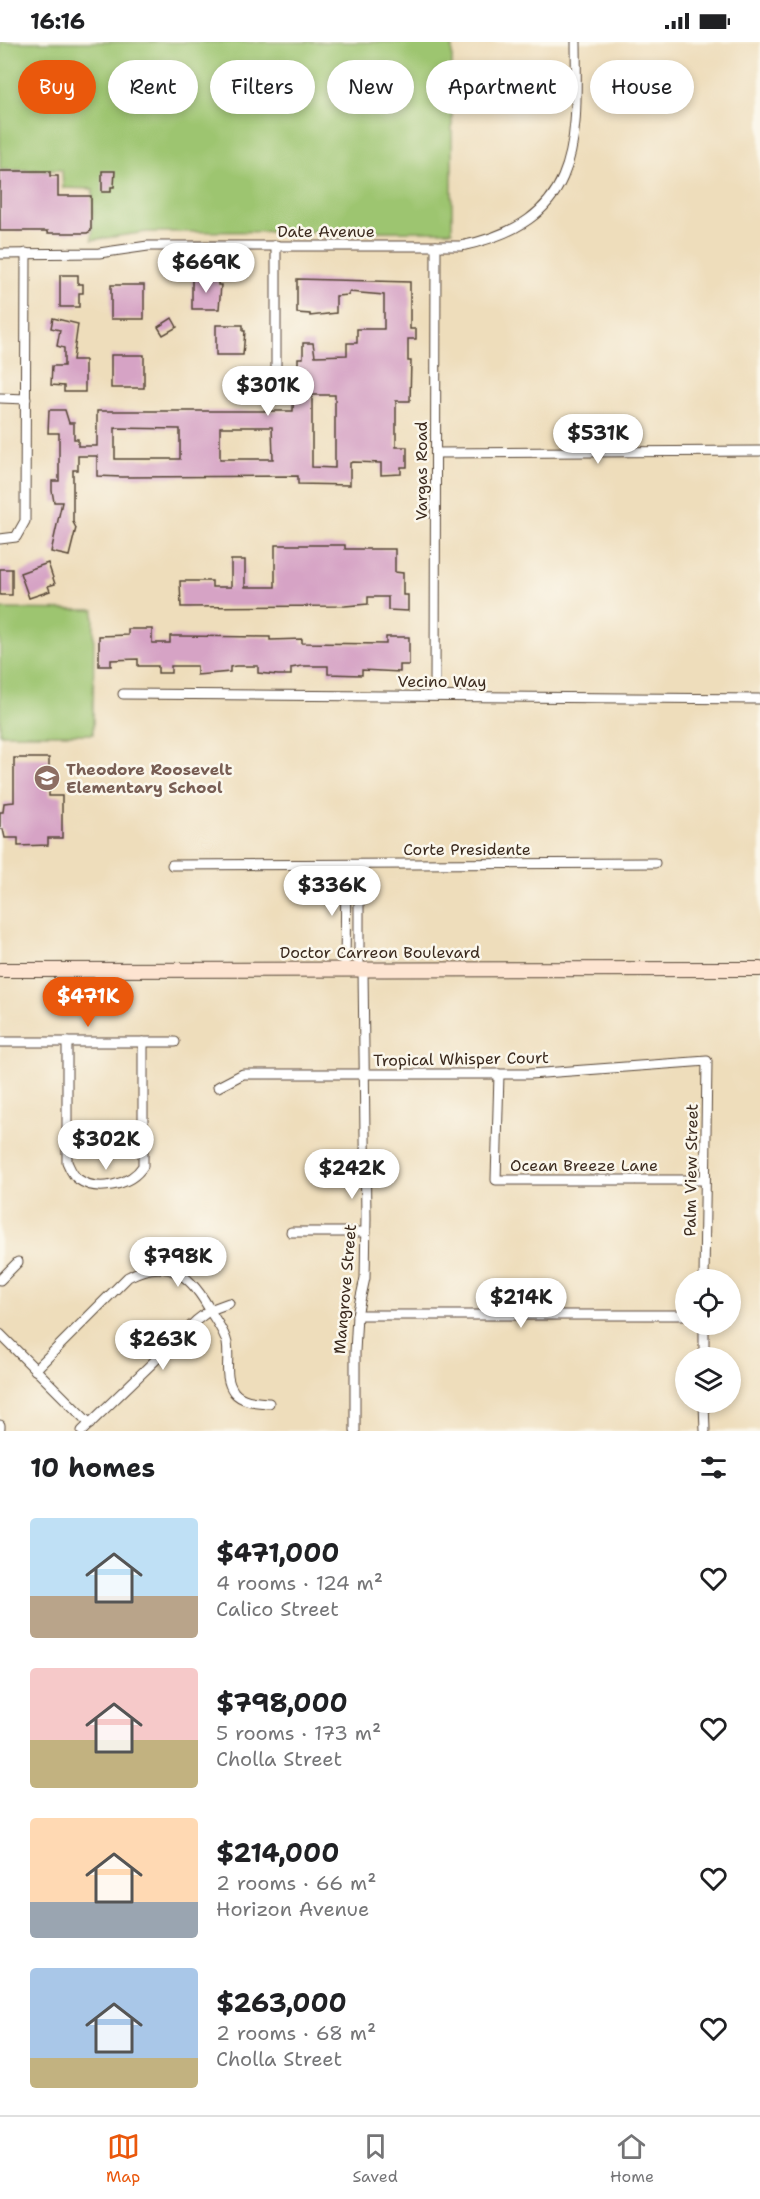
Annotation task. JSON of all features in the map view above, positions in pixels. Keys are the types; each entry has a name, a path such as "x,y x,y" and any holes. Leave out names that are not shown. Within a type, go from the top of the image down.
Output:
{"main road":[{"name":"Doctor Carreon Boulevard","path":"0,970 760,969"}],"street":[{"name":"Date Avenue","path":"0,254 99,254 148,246 462,246 513,230 534,216 558,187 573,152 576,130 576,42"},
{"path":"276,245 276,398"},
{"name":"Vargas Road","path":"435,695 436,246"},
{"path":"0,539 18,535 25,522 26,254"},
{"path":"0,398 26,399"},
{"path":"436,453 760,451"},
{"name":"Vecino Way","path":"123,694 760,699"},
{"name":"Corte Presidente","path":"172,865 655,863"},
{"path":"346,865 356,969"},
{"path":"356,969 359,865"},
{"name":"Mangrove Street","path":"355,1431 357,1315 365,1278 366,1232 364,1074 356,969"},
{"path":"0,1042 176,1042"},
{"path":"67,1042 68,1162 77,1179 89,1184 121,1184 138,1175 143,1166 143,1042"},
{"name":"Tropical Whisper Court","path":"218,1087 243,1074 499,1074 707,1061"},
{"name":"Palm View Street","path":"704,1269 707,1061"},
{"name":"Ocean Breeze Lane","path":"499,1074 496,1180 705,1180"},
{"path":"291,1232 366,1232"},
{"path":"0,1280 18,1262"},
{"path":"35,1370 128,1277 142,1270 156,1268 182,1273 197,1288 227,1341 227,1378 235,1394 251,1402 269,1403"},
{"path":"0,1334 86,1427 196,1320 210,1310 229,1303"},
{"path":"357,1315 675,1315"},
{"path":"705,1413 705,1431"}],"green space":[{"path":"0,42 452,42 452,60 426,60 426,114 452,114 452,231 147,232 92,240 93,189 63,188 62,170 0,170"},
{"path":"0,609 94,610 93,734 0,734"}],"building":[{"path":"0,171 50,171 50,176 58,176 58,196 91,196 91,231 87,233 48,233 48,231 0,231"},
{"path":"102,171 115,171 114,187 111,187 111,192 102,192"},
{"path":"60,275 78,275 78,284 83,284 83,293 79,293 79,307 60,307"},
{"path":"192,278 218,278 218,285 221,285 219,309 192,309"},
{"path":"297,279 410,282 410,329 416,329 416,339 408,339 408,361 411,361 410,401 396,401 396,447 407,447 407,467 401,467 401,474 381,475 381,463 353,462 350,463 350,485 298,484 298,476 97,476 97,456 78,456 78,470 73,470 73,522 76,528 69,556 51,552 62,502 54,502 52,491 52,481 59,481 59,433 48,433 49,410 65,410 69,423 74,423 74,439 78,439 78,446 97,446 97,411 293,411 294,376 298,376 298,358 303,358 303,343 313,343 315,356 347,355 347,343 357,343 357,329 384,329 384,295 349,292 349,295 336,296 336,313 310,316 310,314 297,313","holes":["312,395 335,395 335,468 312,467","220,427 272,427 273,459 220,459","115,428 180,429 180,459 115,459"]},
{"path":"111,285 144,285 144,319 111,319"},
{"path":"53,318 78,324 73,360 85,360 85,392 64,392 64,386 51,385 52,366 64,366 64,348 57,346 60,330 51,328"},
{"path":"172,318 177,327 163,335 158,327"},
{"path":"216,325 243,325 243,331 245,331 243,355 216,355"},
{"path":"111,355 144,355 144,388 111,388"},
{"path":"275,545 345,545 345,549 395,549 395,572 403,573 403,595 408,595 408,611 388,610 388,597 368,597 368,604 345,606 181,607 180,581 212,581 212,587 231,587 231,560 245,560 245,587 275,587"},
{"path":"48,563 55,584 48,586 50,591 29,598 20,573"},
{"path":"0,569 12,569 12,595 0,595"},
{"path":"128,629 152,629 152,643 170,643 170,636 270,637 270,640 302,639 302,643 386,644 386,637 409,637 409,665 400,665 400,672 362,670 362,675 328,674 328,666 291,668 291,675 258,673 258,666 236,666 230,667 230,672 197,675 197,666 171,666 171,673 158,673 158,666 138,666 138,659 111,660 111,666 99,666 99,636 128,635"},
{"path":"14,758 49,758 49,796 62,796 62,838 48,838 48,845 18,846 18,838 5,838 3,829 0,829 0,812 3,812 4,803 14,802"}],"place":[{"name":"Theodore Roosevelt Elementary School","path":"47,778"}]}
